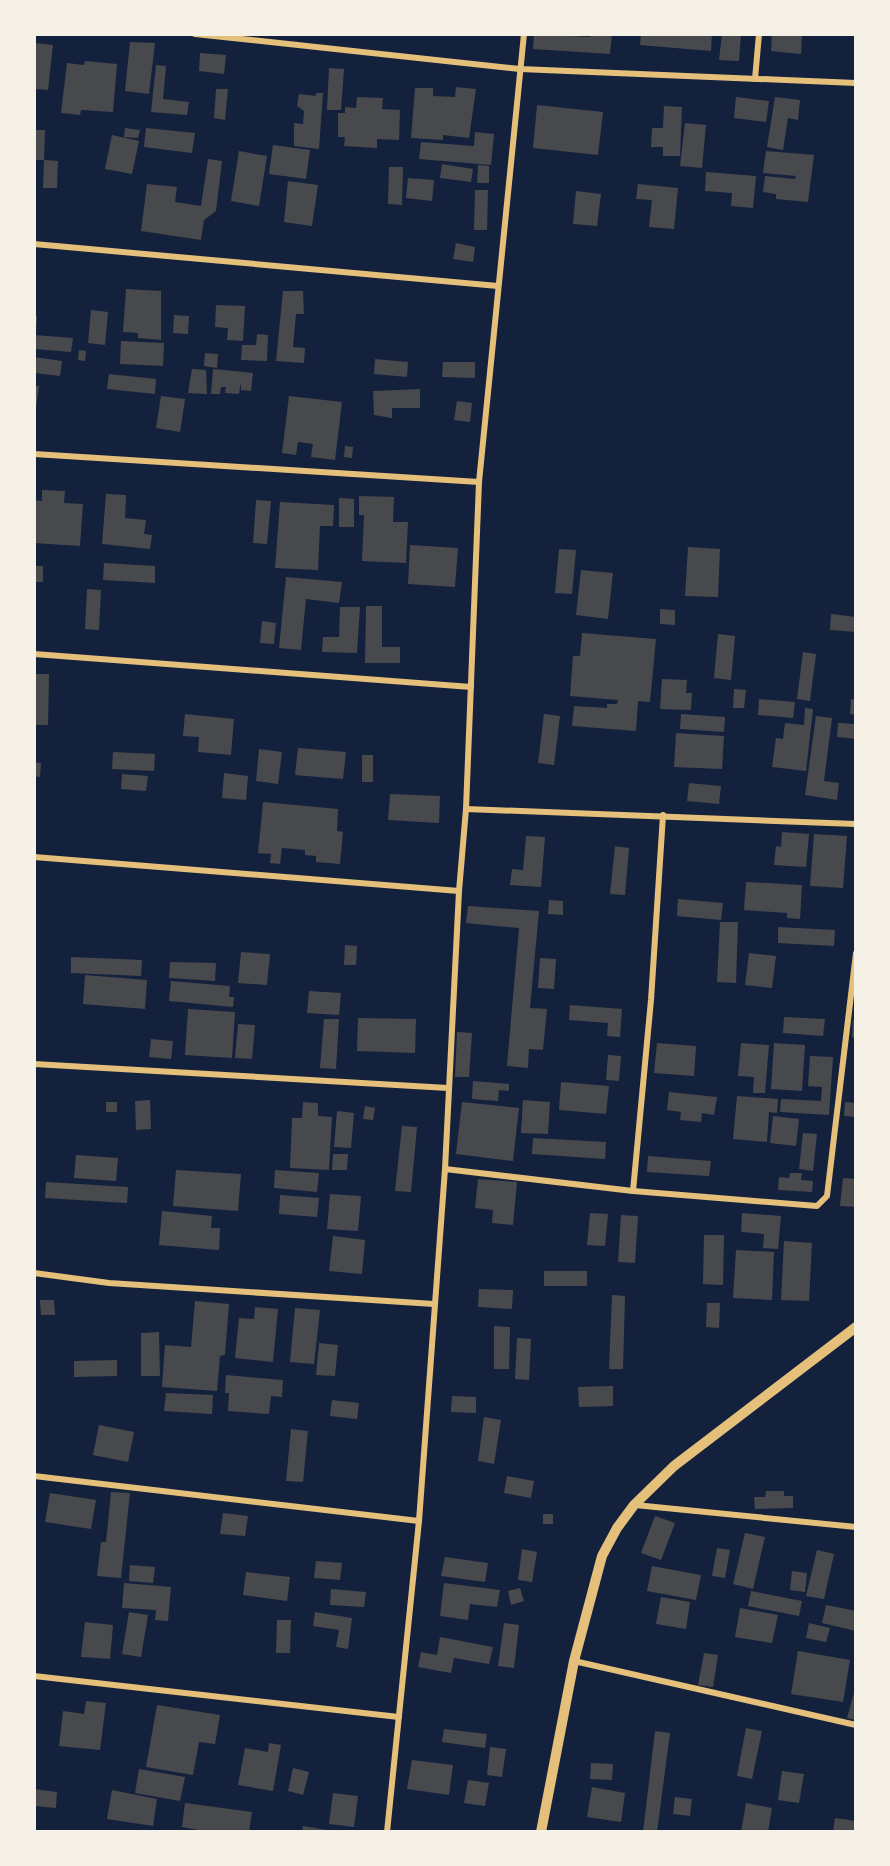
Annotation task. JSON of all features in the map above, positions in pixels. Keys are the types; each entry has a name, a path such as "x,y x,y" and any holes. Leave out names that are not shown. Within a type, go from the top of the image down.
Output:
{"street":[{"path":"195,34 520,69 855,83"},
{"path":"387,1832 419,1521 445,1169 459,891 466,809 479,482 524,34"},
{"path":"755,79 759,34"},
{"path":"34,244 498,286"},
{"path":"34,454 479,482"},
{"path":"34,654 471,687"},
{"path":"466,809 855,824"},
{"path":"633,1191 651,1000 663,815"},
{"path":"34,857 459,891"},
{"path":"445,1169 633,1191 811,1207 822,1202 827,1196 855,953"},
{"path":"34,1064 448,1088"},
{"path":"34,1273 110,1282 434,1304"},
{"path":"541,1832 574,1661 602,1556 617,1528 634,1505 674,1466 855,1327"},
{"path":"34,1476 419,1521"},
{"path":"634,1505 855,1527"},
{"path":"574,1661 855,1725"},
{"path":"34,1676 399,1717"}],"building":[{"path":"534,34 590,37 590,34 612,34 610,54 533,49"},
{"path":"641,34 712,34 711,51 640,45"},
{"path":"722,34 741,34 739,61 719,60"},
{"path":"772,34 802,34 801,54 771,51"},
{"path":"130,42 155,43 149,94 125,91"},
{"path":"34,43 53,45 48,90 34,89"},
{"path":"200,53 226,55 224,74 199,71"},
{"path":"85,61 117,64 113,112 81,110 80,115 61,113 67,63 84,65"},
{"path":"156,65 166,66 163,99 189,102 187,115 151,112"},
{"path":"329,68 344,69 341,110 327,110"},
{"path":"456,87 476,89 469,138 443,135 443,140 411,138 415,88 433,88 433,96 455,97"},
{"path":"216,89 228,89 225,120 214,118"},
{"path":"316,93 323,93 319,149 294,146 294,123 303,124 304,111 297,106 299,94 316,96"},
{"path":"357,97 383,98 382,109 400,110 399,140 377,139 377,148 344,146 345,137 338,137 338,113 345,113 345,107 356,108"},
{"path":"736,97 769,101 766,122 734,118"},
{"path":"775,97 800,100 798,120 788,118 783,150 767,147"},
{"path":"537,105 603,112 598,155 533,148"},
{"path":"664,106 682,107 680,156 663,156 663,147 651,147 652,128 663,128"},
{"path":"685,123 706,125 702,168 680,166"},
{"path":"125,128 140,130 138,138 124,137"},
{"path":"146,128 195,133 192,153 144,147"},
{"path":"34,130 45,130 44,160 34,160"},
{"path":"475,132 494,134 491,165 419,159 421,142 474,146"},
{"path":"112,135 139,141 132,174 105,169"},
{"path":"273,145 310,150 306,179 269,174"},
{"path":"239,151 267,156 259,206 231,201"},
{"path":"766,151 814,155 808,202 776,199 776,194 763,192 765,176 795,179 796,176 763,173"},
{"path":"208,159 222,161 216,211 204,220 201,240 141,231 147,184 177,187 175,202 201,206"},
{"path":"44,160 58,161 57,188 43,188"},
{"path":"442,164 473,169 471,182 440,178"},
{"path":"478,165 489,166 489,183 477,183"},
{"path":"389,167 403,167 402,205 388,204"},
{"path":"706,172 756,176 753,208 731,206 732,193 705,191"},
{"path":"408,178 434,180 432,201 406,198"},
{"path":"288,181 318,185 312,226 284,222"},
{"path":"638,184 678,188 674,229 649,227 652,200 636,199"},
{"path":"475,190 488,190 487,230 474,230"},
{"path":"576,191 601,194 597,226 573,224"},
{"path":"456,243 475,247 473,262 453,259"},
{"path":"126,289 161,291 161,340 138,338 138,333 123,332"},
{"path":"283,291 303,291 304,314 296,314 293,347 305,348 304,363 276,361"},
{"path":"216,305 245,306 243,341 227,340 228,328 215,327"},
{"path":"91,310 108,312 105,345 88,343"},
{"path":"174,315 189,316 188,334 173,333"},
{"path":"34,316 37,316 36,332 34,332"},
{"path":"257,334 268,335 267,361 241,360 242,345 256,345"},
{"path":"34,335 73,338 71,352 34,349"},
{"path":"121,341 164,343 163,366 120,364"},
{"path":"79,350 86,351 85,361 78,360"},
{"path":"205,353 218,354 217,368 204,366"},
{"path":"34,357 62,361 60,376 34,373"},
{"path":"375,359 408,362 407,377 374,374"},
{"path":"443,362 475,362 475,378 442,377"},
{"path":"192,369 206,370 207,394 188,393"},
{"path":"213,369 253,373 251,391 241,390 241,382 239,394 225,393 226,387 221,387 220,394 211,394"},
{"path":"109,374 156,379 155,394 107,389"},
{"path":"34,386 39,386 36,408 34,407"},
{"path":"420,389 420,408 392,408 392,418 374,415 373,391"},
{"path":"161,396 185,399 180,432 156,428"},
{"path":"289,396 342,402 335,460 311,457 313,444 298,442 296,455 282,453"},
{"path":"457,401 472,403 470,422 454,420"},
{"path":"345,446 353,447 352,458 344,457"},
{"path":"42,490 65,491 64,503 83,504 80,546 34,543 34,500 42,501"},
{"path":"106,494 126,495 125,518 146,520 144,534 152,535 150,549 102,544"},
{"path":"359,496 394,497 393,522 408,522 406,563 362,561 364,515 359,515"},
{"path":"339,498 354,499 354,527 339,527"},
{"path":"256,500 271,501 267,544 253,543"},
{"path":"280,502 334,505 333,526 320,526 318,570 275,568"},
{"path":"410,545 458,548 455,587 408,584"},
{"path":"688,547 720,549 718,597 685,596"},
{"path":"559,549 576,550 572,594 555,593"},
{"path":"104,563 155,566 155,583 103,580"},
{"path":"34,566 43,566 43,582 34,582"},
{"path":"581,570 613,573 608,619 576,615"},
{"path":"286,577 342,582 339,603 306,599 301,650 279,648"},
{"path":"87,589 101,590 99,630 85,629"},
{"path":"366,606 382,606 382,647 400,647 400,663 365,663"},
{"path":"340,607 360,607 357,653 322,652 323,637 339,637"},
{"path":"660,609 675,610 675,625 660,624"},
{"path":"831,614 856,617 856,632 830,630"},
{"path":"262,621 276,623 274,644 260,643"},
{"path":"582,633 656,639 650,702 638,701 636,731 572,726 574,706 607,708 607,704 617,704 618,700 570,696 573,656 580,656"},
{"path":"718,634 735,636 731,680 714,678"},
{"path":"803,652 816,654 810,701 797,699"},
{"path":"34,674 49,674 48,725 34,725"},
{"path":"662,679 687,680 686,693 692,693 691,710 660,709"},
{"path":"734,689 746,690 744,708 733,708"},
{"path":"759,699 795,702 793,718 758,715"},
{"path":"851,699 856,700 856,715 850,714"},
{"path":"805,708 813,709 806,771 772,767 776,738 783,739 785,723 804,725"},
{"path":"185,714 234,719 231,755 198,752 199,737 183,736"},
{"path":"544,714 560,716 554,765 538,763"},
{"path":"681,714 725,717 724,732 680,729"},
{"path":"816,716 832,718 824,781 839,783 837,800 805,795"},
{"path":"838,723 856,724 856,739 837,737"},
{"path":"676,733 724,736 722,769 674,767"},
{"path":"298,748 346,752 343,779 295,775"},
{"path":"259,749 282,752 278,784 256,781"},
{"path":"113,752 155,754 154,771 112,769"},
{"path":"362,755 373,755 373,782 362,782"},
{"path":"34,762 41,763 40,777 34,776"},
{"path":"224,773 248,776 246,800 222,798"},
{"path":"122,774 148,776 146,791 121,789"},
{"path":"689,783 721,786 719,804 687,801"},
{"path":"390,794 440,796 439,823 388,820"},
{"path":"263,802 338,809 337,831 343,832 340,864 316,862 316,856 305,855 305,850 282,848 280,864 270,863 271,854 258,853"},
{"path":"782,832 809,834 806,867 774,865 776,846 781,847"},
{"path":"814,834 847,836 843,888 810,886"},
{"path":"526,836 545,837 541,887 510,885 512,869 523,870"},
{"path":"615,846 629,848 625,895 610,894"},
{"path":"746,882 802,885 800,919 787,918 787,913 744,910"},
{"path":"678,899 723,903 721,920 677,916"},
{"path":"549,900 563,901 563,915 548,914"},
{"path":"468,906 539,911 530,1008 547,1009 543,1050 529,1049 528,1068 507,1066 519,928 466,923"},
{"path":"720,922 738,922 736,983 717,982"},
{"path":"778,927 835,930 834,946 778,943"},
{"path":"345,945 357,946 356,965 344,965"},
{"path":"241,952 270,954 267,985 238,983"},
{"path":"749,953 776,956 772,988 745,985"},
{"path":"71,957 142,960 141,976 71,973"},
{"path":"540,958 556,959 554,989 538,988"},
{"path":"170,962 216,963 215,981 169,978"},
{"path":"85,975 147,980 145,1009 83,1004"},
{"path":"171,981 230,986 229,997 234,997 233,1007 169,1001"},
{"path":"309,991 341,993 339,1015 307,1013"},
{"path":"570,1005 622,1009 620,1037 607,1036 608,1023 569,1020"},
{"path":"188,1009 235,1012 232,1058 185,1055"},
{"path":"784,1017 825,1019 823,1036 783,1033"},
{"path":"358,1018 416,1019 415,1053 357,1051"},
{"path":"324,1019 339,1019 336,1069 320,1068"},
{"path":"853,1020 856,1020 856,1038 852,1037"},
{"path":"238,1024 255,1025 252,1059 235,1058"},
{"path":"457,1032 472,1033 469,1077 455,1077"},
{"path":"151,1039 173,1041 171,1059 149,1057"},
{"path":"657,1043 696,1046 694,1076 654,1073"},
{"path":"741,1043 769,1045 765,1093 753,1093 754,1077 738,1076"},
{"path":"774,1043 805,1045 802,1091 771,1089"},
{"path":"608,1055 621,1056 619,1081 606,1080"},
{"path":"810,1056 833,1057 829,1115 780,1112 781,1099 821,1101 822,1087 808,1086"},
{"path":"473,1081 509,1084 509,1091 499,1090 498,1101 472,1099"},
{"path":"561,1082 609,1086 606,1114 559,1110"},
{"path":"669,1092 717,1097 714,1115 702,1113 701,1122 680,1120 681,1112 667,1110"},
{"path":"737,1096 778,1099 777,1113 769,1112 767,1142 733,1139"},
{"path":"150,1100 151,1129 136,1130 135,1101"},
{"path":"523,1100 550,1102 548,1134 521,1133"},
{"path":"106,1102 117,1102 117,1112 106,1112"},
{"path":"303,1102 318,1103 318,1116 332,1117 329,1170 290,1168 292,1118 302,1118"},
{"path":"462,1102 519,1108 513,1161 456,1154"},
{"path":"845,1102 856,1103 856,1117 844,1116"},
{"path":"365,1106 375,1108 373,1120 363,1119"},
{"path":"337,1111 354,1113 351,1148 334,1147"},
{"path":"773,1116 799,1119 796,1146 770,1143"},
{"path":"402,1126 417,1127 411,1192 395,1191"},
{"path":"803,1133 817,1134 813,1171 799,1169"},
{"path":"533,1138 606,1142 605,1159 532,1154"},
{"path":"333,1154 348,1154 347,1170 332,1170"},
{"path":"76,1155 118,1158 116,1181 74,1178"},
{"path":"648,1156 711,1161 709,1176 647,1172"},
{"path":"176,1170 241,1174 238,1211 173,1206"},
{"path":"275,1170 319,1173 317,1192 274,1188"},
{"path":"790,1173 802,1173 801,1180 813,1181 812,1192 778,1190 779,1177 789,1178"},
{"path":"843,1178 856,1179 856,1207 840,1206"},
{"path":"478,1179 517,1182 513,1225 492,1223 493,1210 475,1208"},
{"path":"46,1182 128,1187 127,1203 45,1198"},
{"path":"330,1194 361,1196 358,1231 327,1229"},
{"path":"280,1195 319,1198 317,1217 279,1214"},
{"path":"162,1211 212,1216 211,1228 220,1228 219,1250 159,1245"},
{"path":"590,1213 608,1214 605,1246 587,1245"},
{"path":"742,1213 781,1216 778,1249 763,1248 764,1234 741,1232"},
{"path":"621,1215 638,1216 635,1263 618,1262"},
{"path":"704,1235 724,1235 723,1285 703,1284"},
{"path":"333,1236 365,1240 362,1274 329,1271"},
{"path":"784,1241 812,1243 809,1301 781,1300"},
{"path":"736,1250 774,1252 772,1300 733,1298"},
{"path":"544,1271 587,1271 587,1286 544,1286"},
{"path":"479,1289 513,1290 512,1309 478,1307"},
{"path":"612,1295 625,1296 623,1369 609,1369"},
{"path":"40,1300 54,1300 55,1315 41,1315"},
{"path":"195,1301 229,1304 225,1355 220,1356 217,1391 162,1387 165,1345 191,1347"},
{"path":"707,1303 720,1303 719,1328 706,1327"},
{"path":"255,1307 278,1309 273,1362 235,1358 239,1318 254,1319"},
{"path":"295,1308 320,1310 314,1364 290,1362"},
{"path":"494,1326 510,1327 509,1369 494,1369"},
{"path":"159,1332 160,1376 141,1376 141,1333"},
{"path":"517,1338 531,1339 529,1380 515,1379"},
{"path":"319,1343 338,1345 335,1376 316,1375"},
{"path":"117,1360 117,1376 74,1377 74,1361"},
{"path":"226,1375 283,1380 282,1397 271,1396 269,1414 228,1411 229,1393 225,1393"},
{"path":"613,1386 613,1406 579,1407 578,1387"},
{"path":"166,1393 213,1395 212,1414 164,1411"},
{"path":"452,1396 476,1397 476,1413 451,1412"},
{"path":"332,1400 359,1403 357,1419 330,1416"},
{"path":"484,1417 501,1420 494,1464 478,1461"},
{"path":"99,1425 134,1432 128,1462 93,1455"},
{"path":"291,1429 308,1431 303,1482 286,1481"},
{"path":"507,1476 534,1481 531,1498 504,1493"},
{"path":"766,1491 784,1491 784,1496 793,1496 793,1508 755,1509 754,1497 765,1497"},
{"path":"111,1492 130,1493 121,1578 97,1576 101,1542 106,1542"},
{"path":"50,1493 96,1500 91,1529 45,1522"},
{"path":"223,1513 248,1516 245,1536 220,1534"},
{"path":"543,1514 553,1514 553,1524 543,1524"},
{"path":"655,1516 675,1523 661,1560 641,1553"},
{"path":"745,1533 765,1537 753,1589 733,1584"},
{"path":"717,1548 730,1550 725,1578 712,1576"},
{"path":"522,1549 537,1552 532,1582 518,1580"},
{"path":"817,1550 834,1554 824,1599 806,1596"},
{"path":"445,1557 488,1563 485,1582 441,1576"},
{"path":"316,1561 342,1563 340,1580 314,1578"},
{"path":"130,1565 155,1567 153,1583 129,1581"},
{"path":"652,1566 701,1575 696,1600 647,1591"},
{"path":"792,1571 807,1573 805,1592 790,1590"},
{"path":"246,1572 290,1577 287,1601 243,1595"},
{"path":"124,1583 171,1587 168,1621 155,1620 156,1610 122,1608"},
{"path":"444,1583 500,1590 497,1607 470,1604 468,1620 440,1616"},
{"path":"520,1588 524,1601 511,1605 508,1591"},
{"path":"331,1589 366,1592 364,1607 330,1605"},
{"path":"751,1591 802,1601 799,1616 748,1606"},
{"path":"661,1597 690,1602 686,1629 656,1624"},
{"path":"826,1605 856,1611 856,1631 822,1623"},
{"path":"740,1608 778,1615 772,1643 735,1637"},
{"path":"129,1612 148,1615 141,1657 122,1654"},
{"path":"315,1612 352,1618 348,1649 336,1647 339,1630 313,1626"},
{"path":"277,1620 291,1620 290,1653 276,1653"},
{"path":"85,1622 113,1625 110,1659 81,1657"},
{"path":"504,1623 519,1625 514,1668 498,1666"},
{"path":"809,1623 830,1628 826,1642 806,1638"},
{"path":"440,1637 493,1647 489,1664 454,1658 451,1673 418,1667 421,1652 437,1655"},
{"path":"798,1651 850,1660 843,1702 791,1694"},
{"path":"704,1653 718,1655 713,1687 698,1685"},
{"path":"856,1689 856,1720 847,1718"},
{"path":"86,1701 106,1703 100,1750 59,1746 63,1711 84,1714"},
{"path":"157,1705 220,1715 215,1744 199,1742 193,1775 146,1767"},
{"path":"746,1728 762,1731 752,1779 737,1776"},
{"path":"444,1729 487,1734 485,1748 442,1742"},
{"path":"655,1731 670,1733 657,1832 643,1832"},
{"path":"269,1743 281,1745 273,1791 238,1785 245,1748 268,1752"},
{"path":"490,1747 506,1749 502,1777 487,1775"},
{"path":"412,1760 453,1765 449,1795 407,1789"},
{"path":"591,1763 613,1764 612,1780 590,1779"},
{"path":"293,1768 309,1772 303,1795 288,1791"},
{"path":"139,1769 185,1777 180,1801 135,1793"},
{"path":"782,1771 804,1774 799,1803 778,1800"},
{"path":"468,1780 489,1783 485,1806 464,1803"},
{"path":"592,1787 625,1793 621,1822 587,1817"},
{"path":"34,1789 57,1792 56,1808 34,1806"},
{"path":"112,1790 157,1799 153,1826 107,1819"},
{"path":"333,1793 358,1796 354,1827 329,1824"},
{"path":"675,1797 692,1799 690,1816 673,1814"},
{"path":"185,1803 252,1812 249,1832 210,1832 182,1827"},
{"path":"746,1803 772,1808 768,1832 741,1832"},
{"path":"835,1818 856,1821 856,1832 833,1832"},
{"path":"303,1826 327,1830 327,1832 302,1832"}]}
